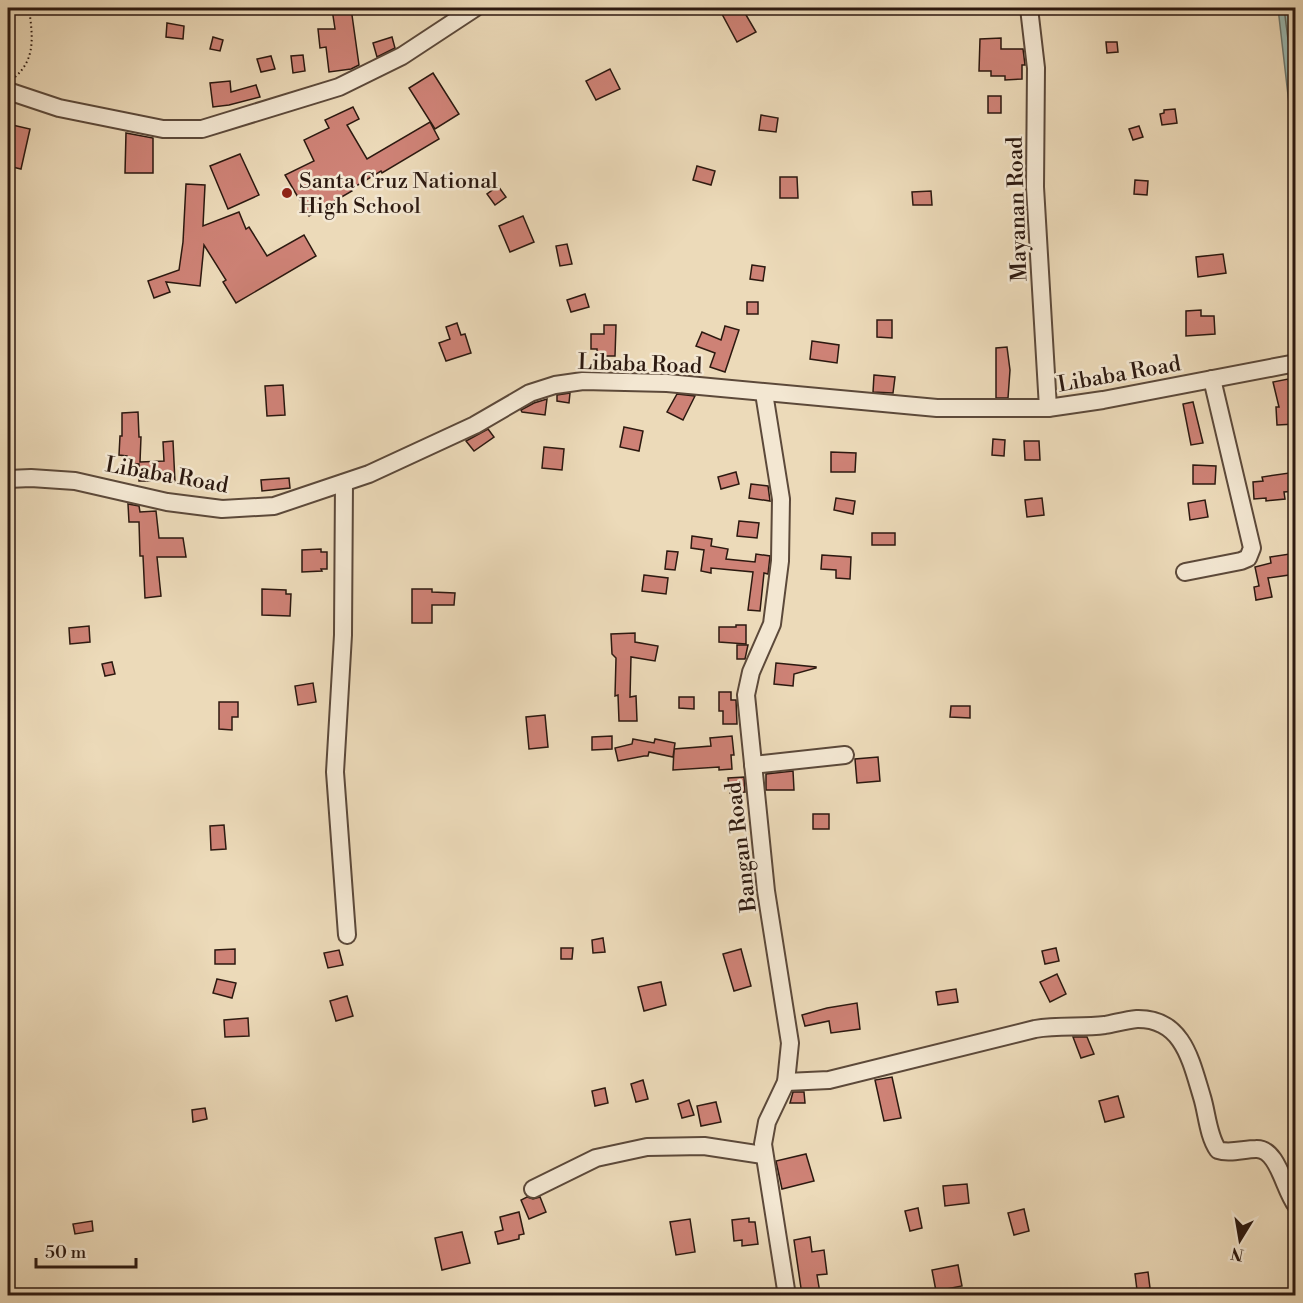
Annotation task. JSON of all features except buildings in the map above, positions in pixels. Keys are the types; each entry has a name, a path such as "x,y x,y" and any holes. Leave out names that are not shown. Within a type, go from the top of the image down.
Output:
{"street":[{"path":"8,90 59,108 152,127 202,129 339,87 402,56 475,8"},
{"name":"Mayanan Road","path":"1029,8 1036,68 1035,187 1048,408"},
{"name":"Libaba Road","path":"8,479 75,481 167,502 222,509 274,506 369,474 476,425 530,393 555,385 583,381 667,383 937,408 1048,408 1296,363"},
{"path":"1185,572 1241,561 1248,558 1252,548 1212,379"},
{"name":"Bangan Road","path":"764,393 781,499 780,561 772,624 751,672 746,695 766,891 790,1043 786,1082 764,1133 764,1155 787,1296"},
{"path":"344,483 342,646 335,772 347,935"},
{"path":"753,765 845,755"},
{"path":"786,1082 829,1080 1035,1029 1106,1025 1137,1019 1150,1020 1170,1028 1181,1040 1196,1078 1218,1150 1224,1152 1256,1149 1267,1151 1275,1160 1296,1205"},
{"path":"533,1190 596,1158 647,1147 704,1146 764,1155"}],"path":[{"path":"8,83 24,69 34,39 29,8"}],"water":[{"path":"1278,8 1295,8 1295,156"}],"place":[{"name":"Santa Cruz National High School","path":"287,193"}]}
